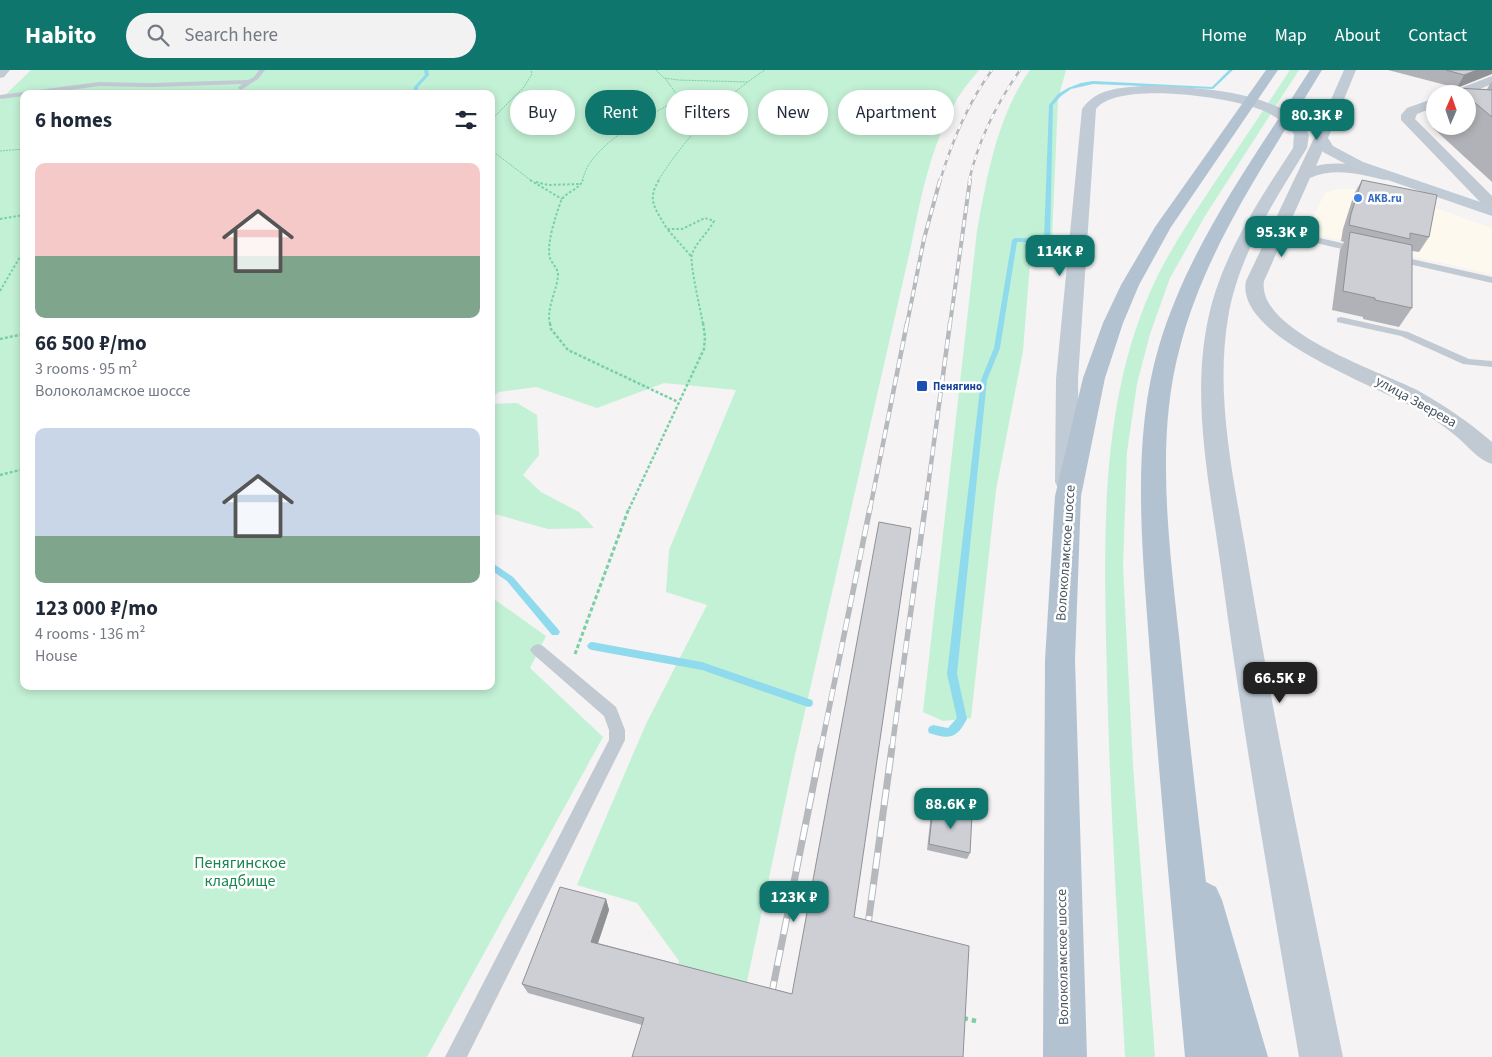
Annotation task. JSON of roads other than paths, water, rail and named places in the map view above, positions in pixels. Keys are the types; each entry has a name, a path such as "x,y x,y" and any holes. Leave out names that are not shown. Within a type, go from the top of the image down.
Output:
{"main road":[{"path":"0,74 4,70"},
{"name":"Волоколамское шоссе","path":"1065,1057 1060,670 1063,557 1068,496 1094,378 1113,323 1130,285 1163,227 1272,70"},
{"path":"1207,1057 1180,809 1157,560 1154,458 1160,391 1171,340 1192,284 1225,218 1316,70"},
{"path":"1350,70 1321,138 1328,149 1339,156 1385,175 1490,210"},
{"path":"1068,496 1067,379 1089,109 1097,99 1128,90 1171,89 1226,96 1273,111 1289,121 1300,132 1302,140 1300,148 1264,204 1234,265 1218,317 1213,354 1215,422 1239,594 1271,794 1321,1057"},
{"path":"1267,151 1331,115"},
{"path":"1180,809 1246,1057"}],"street":[{"path":"1476,86 1492,80"},
{"path":"1426,106 1412,111 1408,115 1408,120 1487,200 1490,210"},
{"name":"улица Зверева","path":"1321,138 1276,230 1254,281 1254,294 1263,312 1277,326 1302,343 1409,395 1461,427 1492,456"},
{"path":"1304,174 1312,170 1331,168 1362,170 1385,175"}],"lane":[{"path":"241,88 256,78 262,70"},
{"path":"55,90 99,84 152,85 249,82"},
{"path":"0,97 20,95"},
{"path":"1276,230 1366,251"},
{"path":"1385,256 1492,280"},
{"path":"1340,320 1404,334 1466,362 1492,364"},
{"path":"456,1057 617,740 617,730 610,712 538,650"}],"waterway":[{"path":"416,90 427,75 426,70"},
{"path":"933,730 950,733 962,719 952,674 984,380 997,348 1015,240 1047,241 1051,105 1059,95 1069,89 1093,83 1106,82 1213,88 1231,70"},
{"path":"495,568 510,579 555,632"},
{"path":"592,646 702,666 808,703"}],"railway":[{"path":"940,181 961,123 975,96 992,70"},
{"path":"969,181 989,123 1020,70"},
{"path":"907,324 924,239 940,180"},
{"path":"950,324 970,180"},
{"path":"870,509 907,323"},
{"path":"925,509 950,323"},
{"path":"821,748 870,508"},
{"path":"892,748 925,508"},
{"path":"771,997 821,747"},
{"path":"867,932 892,747"}],"place":[{"name":"AKB.ru","path":"1358,198"},
{"name":"Пенягино","path":"922,386"}],"park label":[{"name":"Пенягинское кладбище","path":"240,872"}]}
